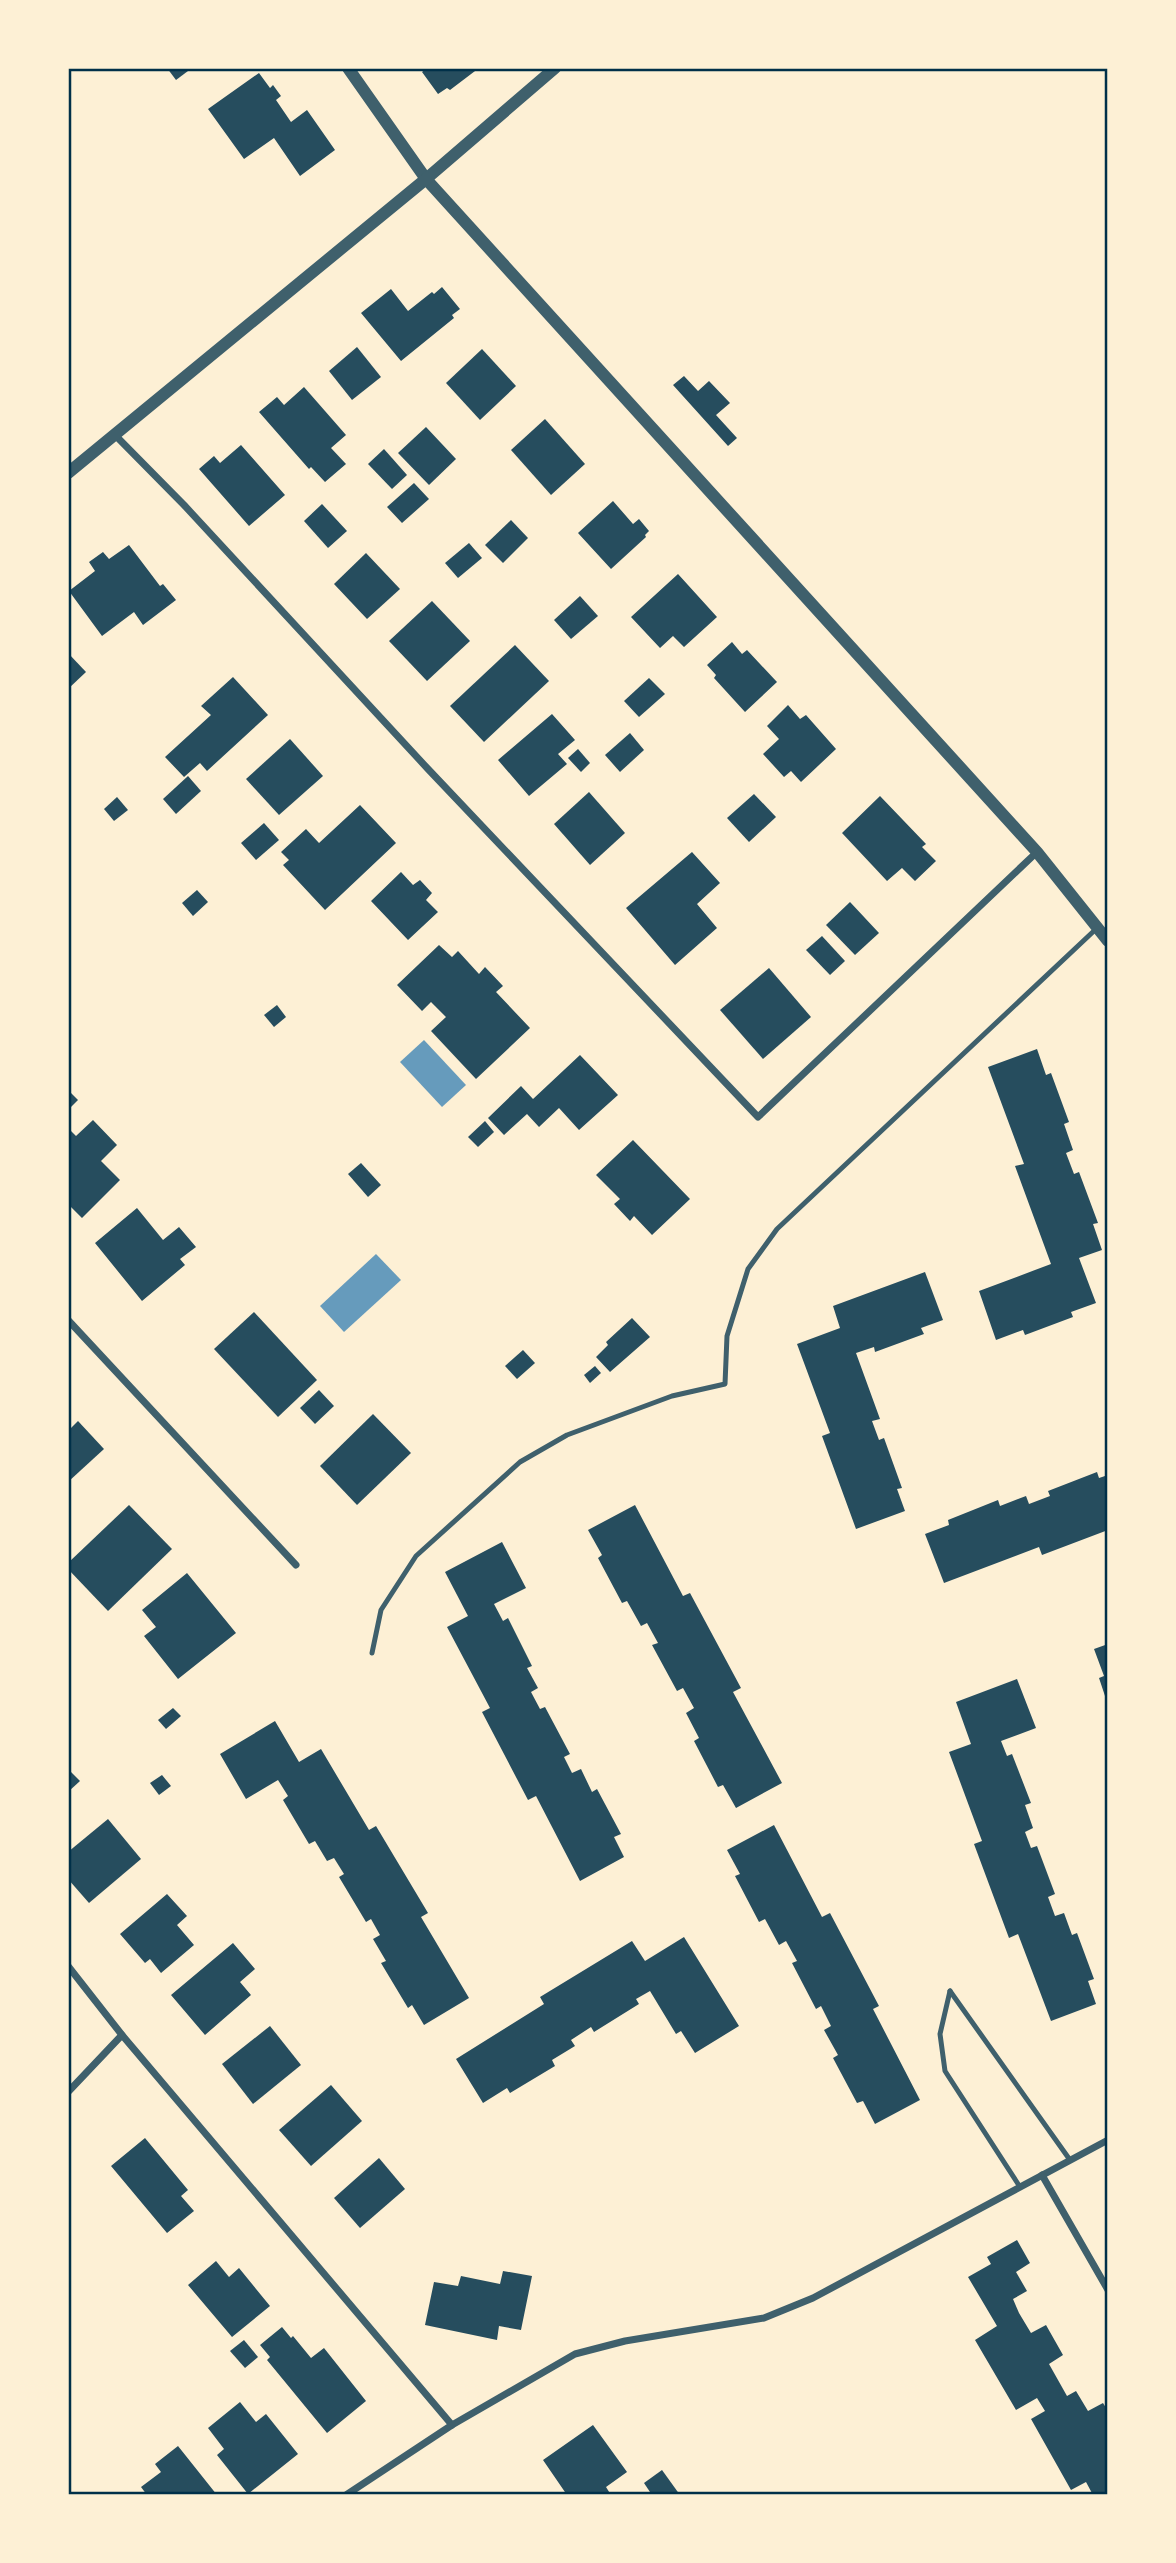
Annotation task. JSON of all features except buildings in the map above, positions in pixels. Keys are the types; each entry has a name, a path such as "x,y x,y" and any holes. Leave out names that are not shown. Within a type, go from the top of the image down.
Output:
{"street":[{"path":"348,68 426,180 1037,852 1108,941"},
{"path":"68,472 426,180 555,68"},
{"path":"115,435 184,505 428,769 758,1117 1037,852"},
{"path":"68,1320 296,1565"},
{"path":"68,1966 122,2035 452,2424"},
{"path":"68,2092 122,2035"},
{"path":"346,2495 452,2424 575,2354 625,2341 764,2318 813,2298 1108,2140"},
{"path":"1042,2175 1108,2290"}],"lane":[{"path":"372,1653 381,1610 415,1556 520,1462 567,1435 672,1396 725,1384 727,1336 748,1269 776,1229 1097,928"},
{"path":"1020,2187 945,2071 940,2034 950,1990 1070,2160"}],"water":[{"path":"424,1040 466,1085 442,1107 400,1062"},
{"path":"376,1254 401,1280 344,1332 320,1306"}]}
